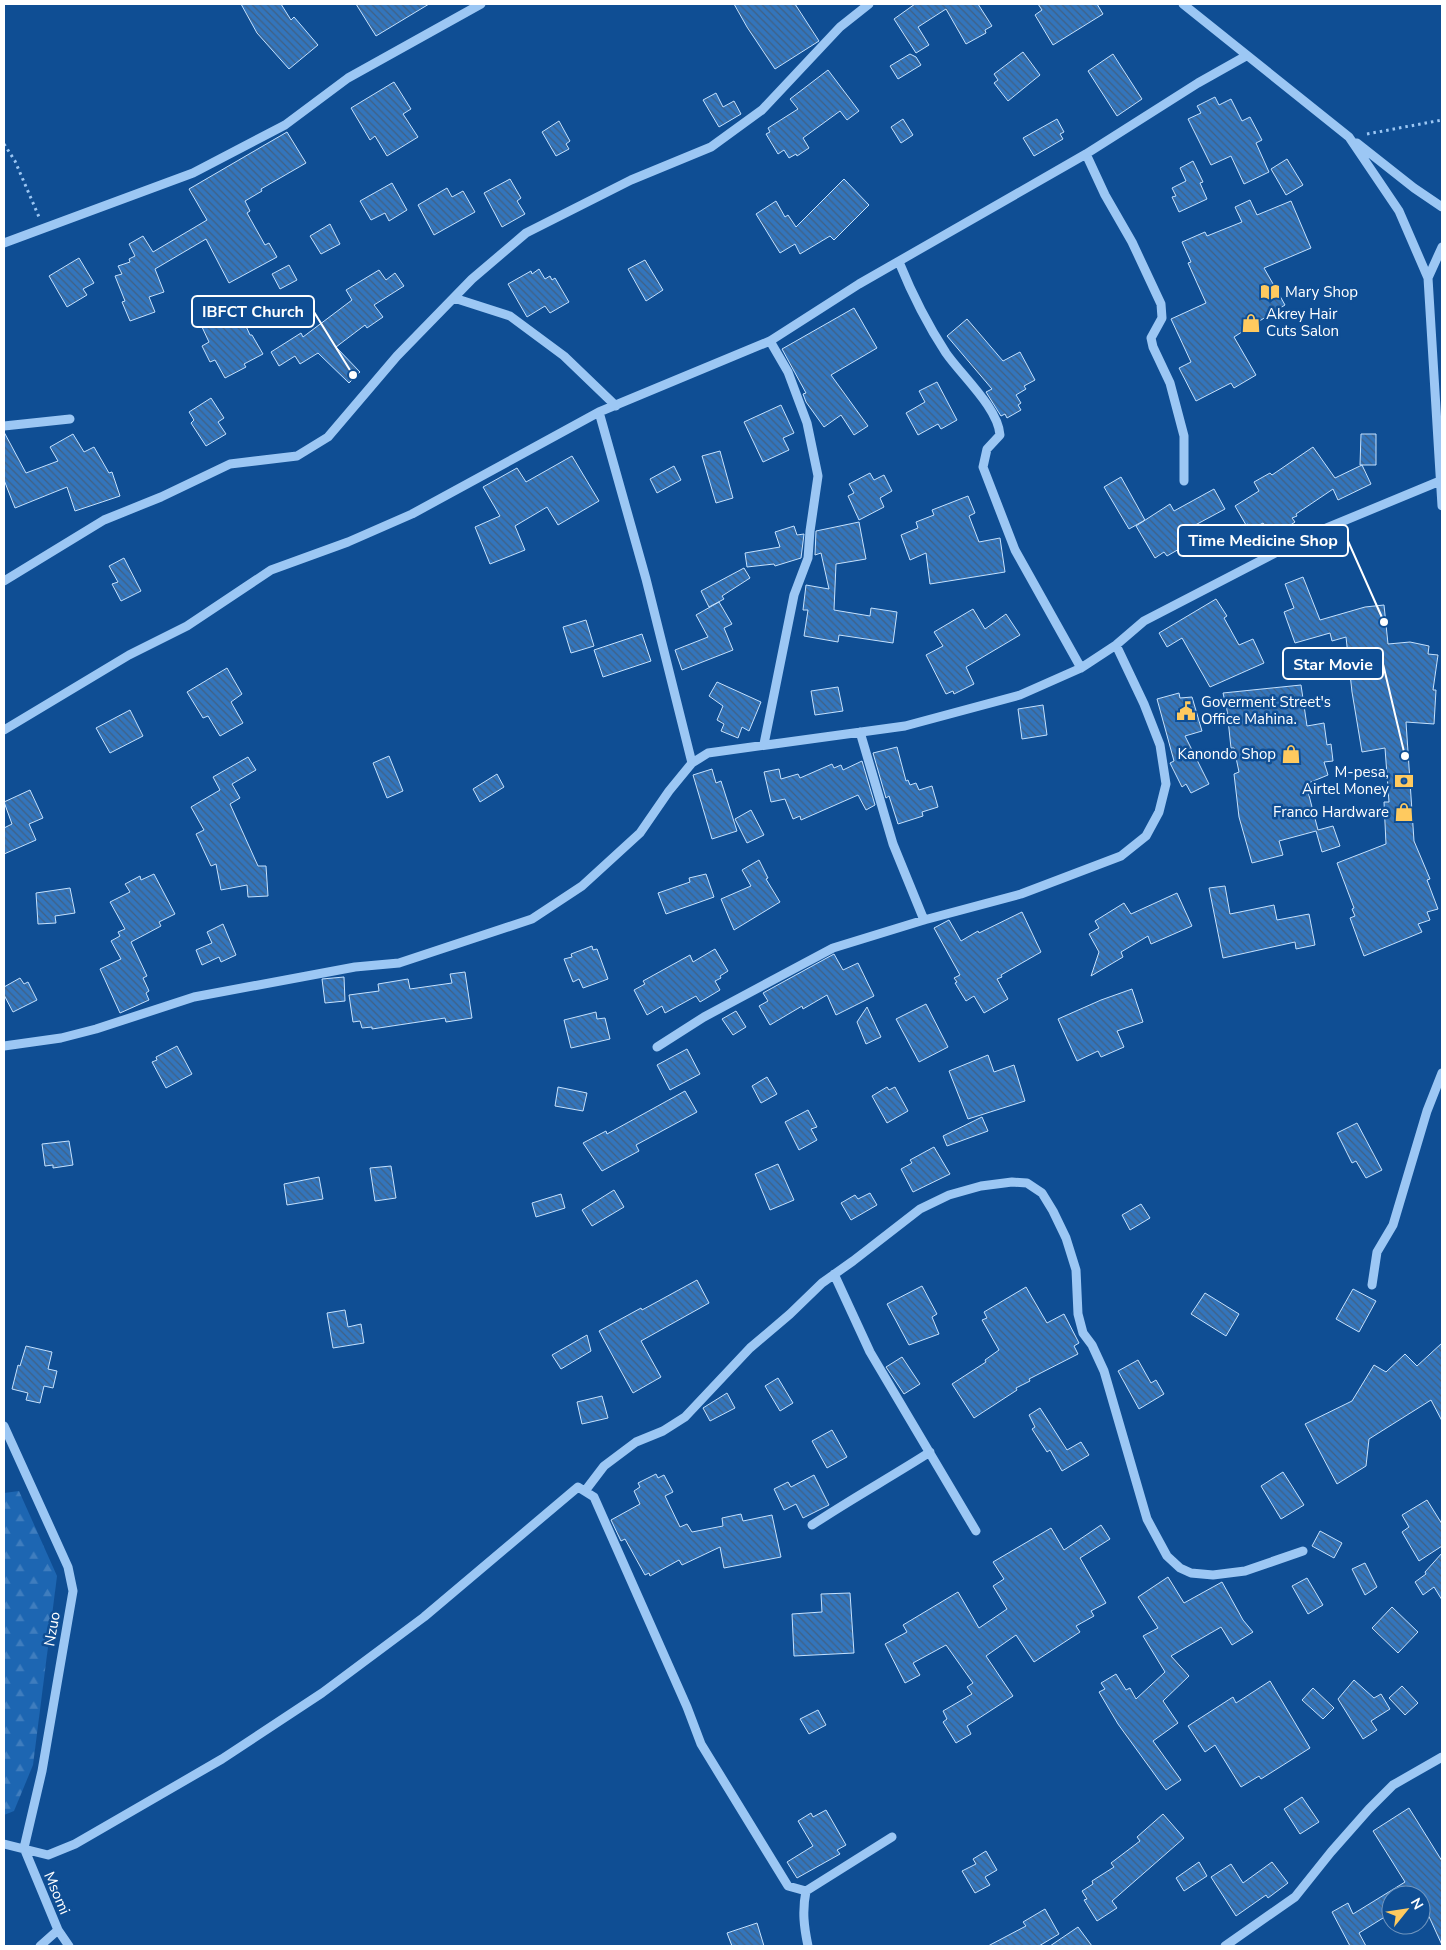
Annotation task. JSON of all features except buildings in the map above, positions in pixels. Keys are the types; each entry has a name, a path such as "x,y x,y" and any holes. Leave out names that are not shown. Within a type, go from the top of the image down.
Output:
{"street":[{"path":"4,243 193,173 285,125 348,78 481,4"},
{"path":"4,581 104,520 161,497 230,464 297,456 328,437 397,356 472,279 526,233 631,180 711,147 762,110 840,27 869,4"},
{"path":"1183,4 1414,188 1442,207"},
{"path":"4,730 129,655 187,626 271,570 348,542 412,514 599,412 770,341 859,284 1086,154 1198,83 1246,56"},
{"path":"1349,137 1399,210 1428,278 1442,506"},
{"path":"1086,154 1105,195 1132,242 1161,304 1162,318 1152,338 1153,347 1170,383 1184,436 1184,481"},
{"path":"1428,278 1442,246"},
{"path":"899,262 917,304 947,354 982,398 999,426 1000,435 987,449 983,467 1015,550 1081,668"},
{"path":"454,298 510,316 564,356 616,406"},
{"path":"764,744 794,595 808,558 818,476 807,423 788,372 770,341"},
{"path":"599,412 646,579 692,763"},
{"path":"4,426 70,419"},
{"path":"4,1046 61,1038 194,997 399,962 532,919 582,886 640,833 669,791 692,763 708,753 905,726 1020,695 1081,668 1116,645 1144,621 1312,534 1440,481"},
{"path":"657,1047 704,1017 833,948 924,920 1021,894 1121,856 1146,836 1159,812 1166,784 1160,745 1144,704 1116,645"},
{"path":"860,732 893,844 924,920"},
{"path":"1372,1285 1377,1252 1393,1225 1426,1111 1442,1074"},
{"path":"585,1491 604,1466 636,1442 663,1431 685,1417 750,1348 822,1283 920,1208 949,1195 980,1186 1012,1182 1027,1183 1042,1193 1066,1238 1076,1270 1078,1314 1083,1333 1092,1345 1104,1371 1147,1519 1168,1556 1180,1568 1213,1575 1245,1571 1303,1551"},
{"path":"834,1274 870,1352 976,1531"},
{"name":"Nzuo","path":"4,1426 68,1567 73,1591 42,1771 24,1848"},
{"path":"812,1525 930,1452"},
{"path":"4,1844 48,1855 75,1844 222,1759 322,1693 424,1616 578,1487 594,1497 687,1707 701,1744 788,1886 806,1891"},
{"path":"1224,1946 1295,1897 1369,1808 1393,1785 1442,1757"},
{"path":"808,1946 803,1918 806,1891 892,1837"},
{"name":"Msomi","path":"24,1848 58,1930 69,1946"},
{"path":"40,1946 58,1930"}],"path":[{"path":"1349,137 1442,120"},
{"path":"4,144 15,161 44,228"}],"green space":[{"path":"19,1491 57,1576 33,1765 14,1811 4,1815 4,1493"}],"place":[{"name":"Mary Shop","path":"1270,292"},
{"name":"Akrey Hair Cuts Salon","path":"1251,323"},
{"name":"IBFCT Church","path":"353,375"},
{"name":"Time Medicine Shop","path":"1384,622"},
{"name":"Goverment Street's Office Mahina.","path":"1186,711"},
{"name":"Kanondo Shop","path":"1291,754"},
{"name":"Star Movie","path":"1405,756"},
{"name":"M-pesa, Airtel Money","path":"1404,781"},
{"name":"Franco Hardware","path":"1404,812"}]}
